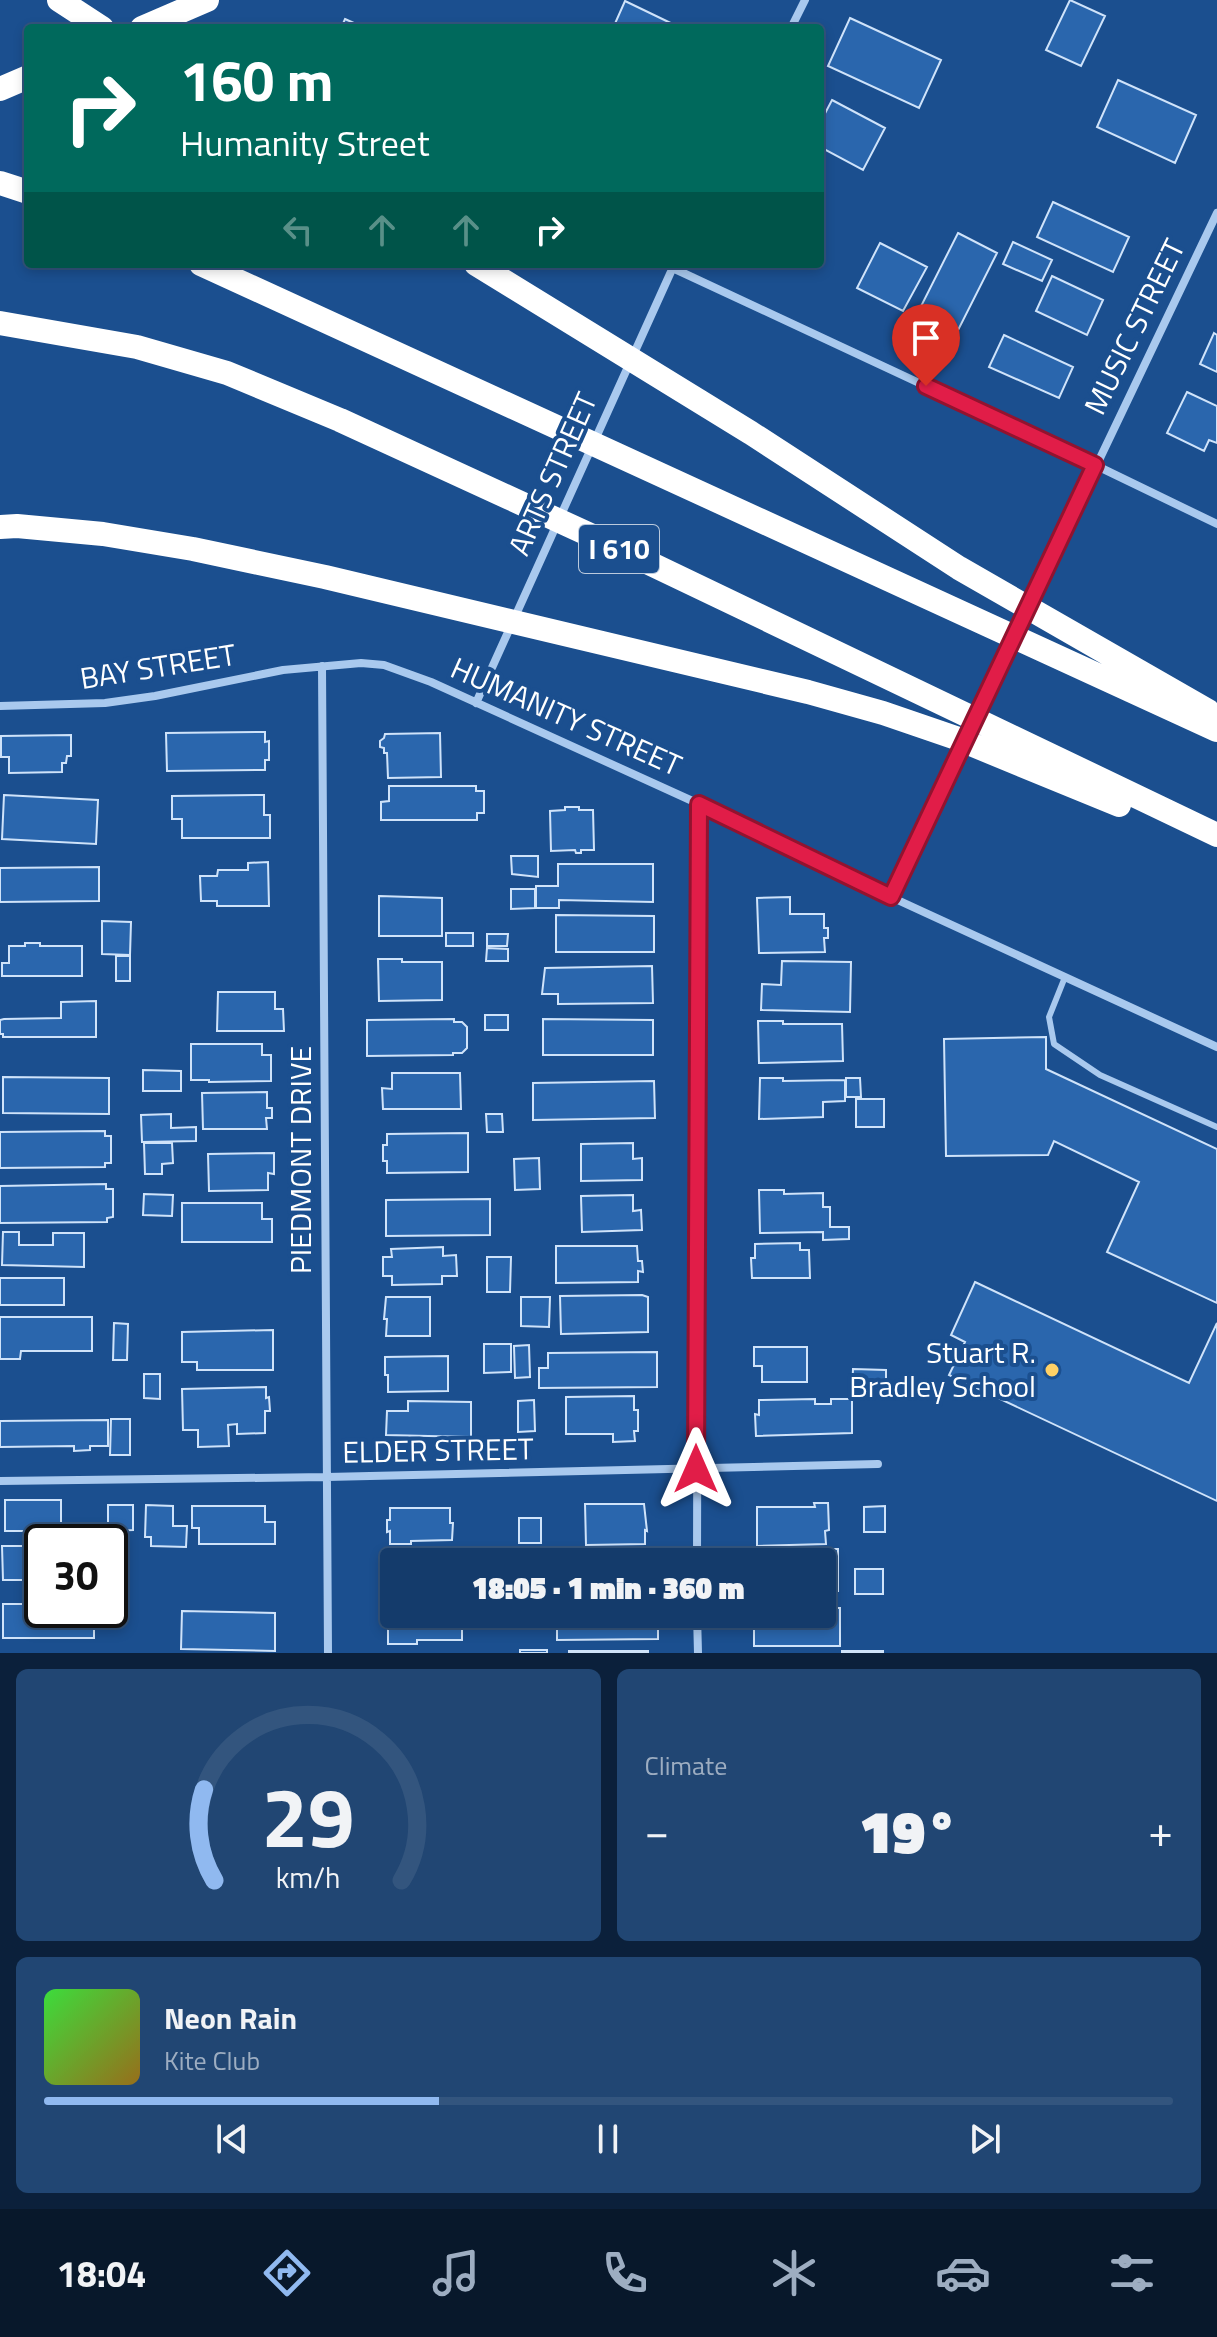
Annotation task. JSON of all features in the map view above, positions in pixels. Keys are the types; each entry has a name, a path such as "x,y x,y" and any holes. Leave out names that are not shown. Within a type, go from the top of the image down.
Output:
{"highway":[{"path":"59,0 96,24"},
{"path":"151,24 207,0"},
{"path":"0,89 24,79"},
{"path":"0,183 24,191"},
{"name":"I 610","path":"210,268 1217,730"},
{"path":"483,268 751,433 959,568 1217,716"},
{"name":"I 610","path":"0,323 137,347 227,373 340,420 601,540 1217,835"},
{"path":"0,527 103,534 193,549 325,577 808,692 956,738 1217,846"}],"street":[{"path":"793,24 805,0"},
{"name":"MUSIC STREET","path":"973,724 1217,213"},
{"name":"ARTS STREET","path":"476,703 669,268"},
{"path":"676,268 1217,524"},
{"name":"HUMANITY STREET","path":"322,666 384,665 431,682 1217,1047"},
{"name":"BAY STREET","path":"0,706 105,703 283,670 322,666"},
{"name":"PIEDMONT DRIVE","path":"322,666 328,1653"},
{"path":"891,897 966,739"},
{"path":"697,1548 699,804"},
{"name":"ELDER STREET","path":"0,1481 878,1464"},
{"path":"697,1628 698,1653"}],"lane":[{"path":"1065,977 1049,1017 1054,1044 1100,1075 1217,1127"}],"building":[{"path":"1070,0 1105,16 1081,66 1046,50"},
{"path":"625,1 673,24 615,24"},
{"path":"850,18 941,60 919,108 828,66"},
{"path":"1118,80 1196,115 1175,163 1097,127"},
{"path":"832,100 885,128 863,170 824,149 824,115"},
{"path":"1053,202 1129,237 1113,272 1037,237"},
{"path":"958,233 997,253 947,352 908,332"},
{"path":"1013,242 1052,260 1042,281 1003,264"},
{"path":"880,243 927,267 903,311 857,288"},
{"path":"1052,276 1103,300 1087,335 1036,311"},
{"path":"1214,333 1217,335 1217,372 1200,364"},
{"path":"1004,335 1073,367 1059,398 989,367"},
{"path":"1187,392 1217,406 1217,443 1209,440 1204,451 1167,433"},
{"path":"265,732 265,742 269,741 269,760 265,760 265,770 167,771 166,733"},
{"path":"440,733 441,777 388,778 387,753 380,747 385,734"},
{"path":"71,735 71,756 67,756 66,763 62,763 62,772 9,773 9,757 1,757 1,736"},
{"path":"389,786 476,786 476,791 484,791 484,813 477,813 477,820 381,820 381,802 389,801"},
{"path":"4,795 98,800 96,844 2,839"},
{"path":"264,795 264,815 270,815 270,838 182,838 182,819 172,819 172,796"},
{"path":"565,807 593,810 594,850 581,850 581,853 575,850 551,851 550,811 565,810"},
{"path":"511,856 538,856 538,877 512,874"},
{"path":"268,862 269,906 217,906 217,901 201,901 200,876 217,876 218,870 248,870 248,863"},
{"path":"558,864 653,864 653,902 559,900 559,908 536,908 536,886 558,886"},
{"path":"99,867 99,901 0,902 0,868"},
{"path":"511,889 535,889 535,908 511,909"},
{"path":"379,896 442,898 442,936 379,936"},
{"path":"790,897 790,914 824,914 824,928 828,928 828,938 824,938 825,952 759,953 757,898"},
{"path":"556,915 654,916 654,952 556,952"},
{"path":"102,921 131,922 130,955 102,954"},
{"path":"446,933 473,933 473,946 446,946"},
{"path":"487,934 508,934 507,946 487,946"},
{"path":"25,943 82,946 82,976 2,976 2,963 9,963 9,946 25,946"},
{"path":"487,948 508,949 508,961 486,961"},
{"path":"116,956 130,956 130,981 116,981"},
{"path":"378,959 442,962 442,1000 379,1001"},
{"path":"782,961 851,962 850,1012 761,1010 762,984 781,985"},
{"path":"652,966 653,1003 558,1004 558,994 542,994 545,968"},
{"path":"218,992 275,992 275,1009 283,1009 284,1031 217,1031"},
{"path":"96,1001 96,1037 3,1037 0,1034 0,1020 61,1018 61,1002"},
{"path":"485,1015 508,1015 508,1030 485,1030"},
{"path":"454,1019 454,1022 462,1022 467,1027 467,1048 462,1053 367,1056 367,1020"},
{"path":"543,1019 653,1020 653,1055 543,1055"},
{"path":"758,1021 842,1024 843,1061 759,1063"},
{"path":"1046,1037 1046,1069 1217,1149 1217,1303 1107,1252 1139,1182 1054,1141 1048,1155 946,1156 944,1039"},
{"path":"191,1044 262,1044 262,1055 271,1055 271,1081 191,1080"},
{"path":"143,1070 181,1071 181,1091 143,1091"},
{"path":"392,1073 460,1073 461,1109 383,1109 382,1088 392,1089"},
{"path":"3,1077 109,1078 109,1114 3,1113"},
{"path":"760,1078 783,1078 783,1081 845,1080 845,1101 823,1102 823,1117 759,1119"},
{"path":"846,1078 860,1078 861,1097 846,1097"},
{"path":"654,1081 655,1118 533,1120 533,1083"},
{"path":"267,1092 267,1108 272,1108 272,1118 266,1118 267,1129 203,1129 202,1093"},
{"path":"856,1099 884,1099 884,1127 856,1127"},
{"path":"171,1114 171,1128 196,1127 196,1141 142,1142 141,1115"},
{"path":"486,1114 502,1114 503,1132 487,1132"},
{"path":"105,1131 105,1136 111,1136 111,1163 105,1163 105,1167 0,1168 0,1132"},
{"path":"468,1133 468,1172 387,1173 383,1145 387,1145 387,1134"},
{"path":"144,1143 172,1143 173,1163 162,1164 162,1174 145,1174"},
{"path":"633,1143 633,1159 642,1158 642,1180 581,1181 581,1144"},
{"path":"274,1153 274,1174 268,1173 268,1190 209,1191 208,1154"},
{"path":"539,1158 540,1189 515,1190 514,1159"},
{"path":"106,1184 106,1189 113,1189 113,1217 107,1218 107,1222 0,1223 0,1186"},
{"path":"759,1190 784,1190 784,1194 823,1193 823,1207 830,1207 830,1227 849,1227 849,1239 823,1240 823,1232 760,1233"},
{"path":"144,1194 173,1195 172,1216 143,1215"},
{"path":"633,1195 633,1211 641,1210 642,1230 582,1232 581,1196"},
{"path":"490,1199 490,1235 386,1236 386,1200"},
{"path":"182,1203 262,1203 262,1219 272,1219 272,1242 182,1242"},
{"path":"3,1232 19,1232 19,1245 53,1245 53,1233 84,1233 84,1267 2,1265"},
{"path":"800,1243 800,1250 809,1250 810,1278 752,1278 751,1258 755,1258 755,1244"},
{"path":"556,1246 637,1246 643,1272 638,1271 638,1282 556,1283"},
{"path":"443,1247 443,1256 456,1255 457,1276 442,1276 442,1284 392,1285 392,1276 383,1276 383,1257 392,1257 391,1249"},
{"path":"487,1257 511,1257 510,1292 487,1292"},
{"path":"0,1278 64,1278 64,1305 0,1305"},
{"path":"975,1282 1189,1383 1217,1323 1217,1501 949,1375 965,1342 951,1335"},
{"path":"560,1296 648,1297 648,1332 561,1334"},
{"path":"386,1297 430,1297 430,1336 386,1336"},
{"path":"521,1297 550,1297 549,1327 521,1326"},
{"path":"0,1317 92,1317 92,1351 21,1351 20,1359 0,1359"},
{"path":"114,1323 128,1324 127,1360 113,1360"},
{"path":"273,1330 273,1370 197,1370 197,1362 182,1362 182,1332"},
{"path":"484,1344 511,1344 511,1372 484,1373"},
{"path":"529,1345 530,1377 515,1378 514,1346"},
{"path":"754,1347 807,1347 807,1382 762,1382 762,1366 754,1366"},
{"path":"657,1352 657,1387 539,1388 539,1368 548,1368 548,1353"},
{"path":"448,1356 448,1391 388,1392 385,1357"},
{"path":"853,1369 886,1370 886,1393 852,1393"},
{"path":"144,1374 160,1374 160,1399 144,1398"},
{"path":"266,1387 270,1411 265,1411 265,1433 237,1434 237,1424 228,1425 229,1446 198,1447 198,1430 183,1430 182,1389"},
{"path":"634,1396 634,1410 638,1410 635,1441 613,1442 613,1434 566,1434 566,1397"},
{"path":"815,1399 815,1404 831,1404 831,1399 852,1399 852,1433 756,1436 755,1414 759,1415 759,1400"},
{"path":"534,1400 535,1431 518,1432 518,1401"},
{"path":"408,1401 471,1402 471,1437 386,1435 387,1411 408,1411"},
{"path":"111,1419 130,1419 130,1455 110,1455"},
{"path":"108,1420 108,1446 90,1446 90,1450 74,1451 74,1446 0,1447 0,1421"},
{"path":"5,1500 61,1500 61,1524 24,1524 24,1531 5,1531"},
{"path":"814,1503 828,1503 826,1544 757,1546 757,1507 815,1507"},
{"path":"585,1504 644,1504 645,1544 586,1545"},
{"path":"108,1505 133,1505 133,1530 128,1530 128,1524 108,1524"},
{"path":"146,1505 173,1506 173,1526 187,1526 186,1547 151,1546 151,1537 145,1537"},
{"path":"192,1506 265,1506 265,1522 275,1522 275,1544 199,1544 199,1528 192,1528"},
{"path":"885,1506 885,1532 864,1532 864,1507"},
{"path":"390,1508 450,1508 452,1540 390,1544 387,1520 390,1520"},
{"path":"519,1518 541,1518 541,1543 519,1543"},
{"path":"2,1546 24,1546 24,1580 3,1580"},
{"path":"836,1549 838,1549 836,1591"},
{"path":"855,1569 883,1569 883,1594 855,1594"},
{"path":"3,1604 24,1604 24,1628 94,1628 94,1638 3,1638"},
{"path":"836,1608 840,1608 840,1646 754,1646 754,1628 836,1628"},
{"path":"182,1611 275,1613 275,1651 181,1649"},
{"path":"388,1628 462,1628 462,1640 417,1640 417,1644 388,1644"},
{"path":"557,1628 658,1628 658,1639 557,1640"},
{"path":"520,1650 547,1650 547,1653 520,1653"},
{"path":"648,1651 648,1653 569,1653"},
{"path":"883,1651 883,1653 842,1653"}],"place":[{"name":"Stuart R. Bradley School","path":"1052,1370"}],"route":[{"path":"696,1469 699,804 891,897 1095,465 926,386"}]}
